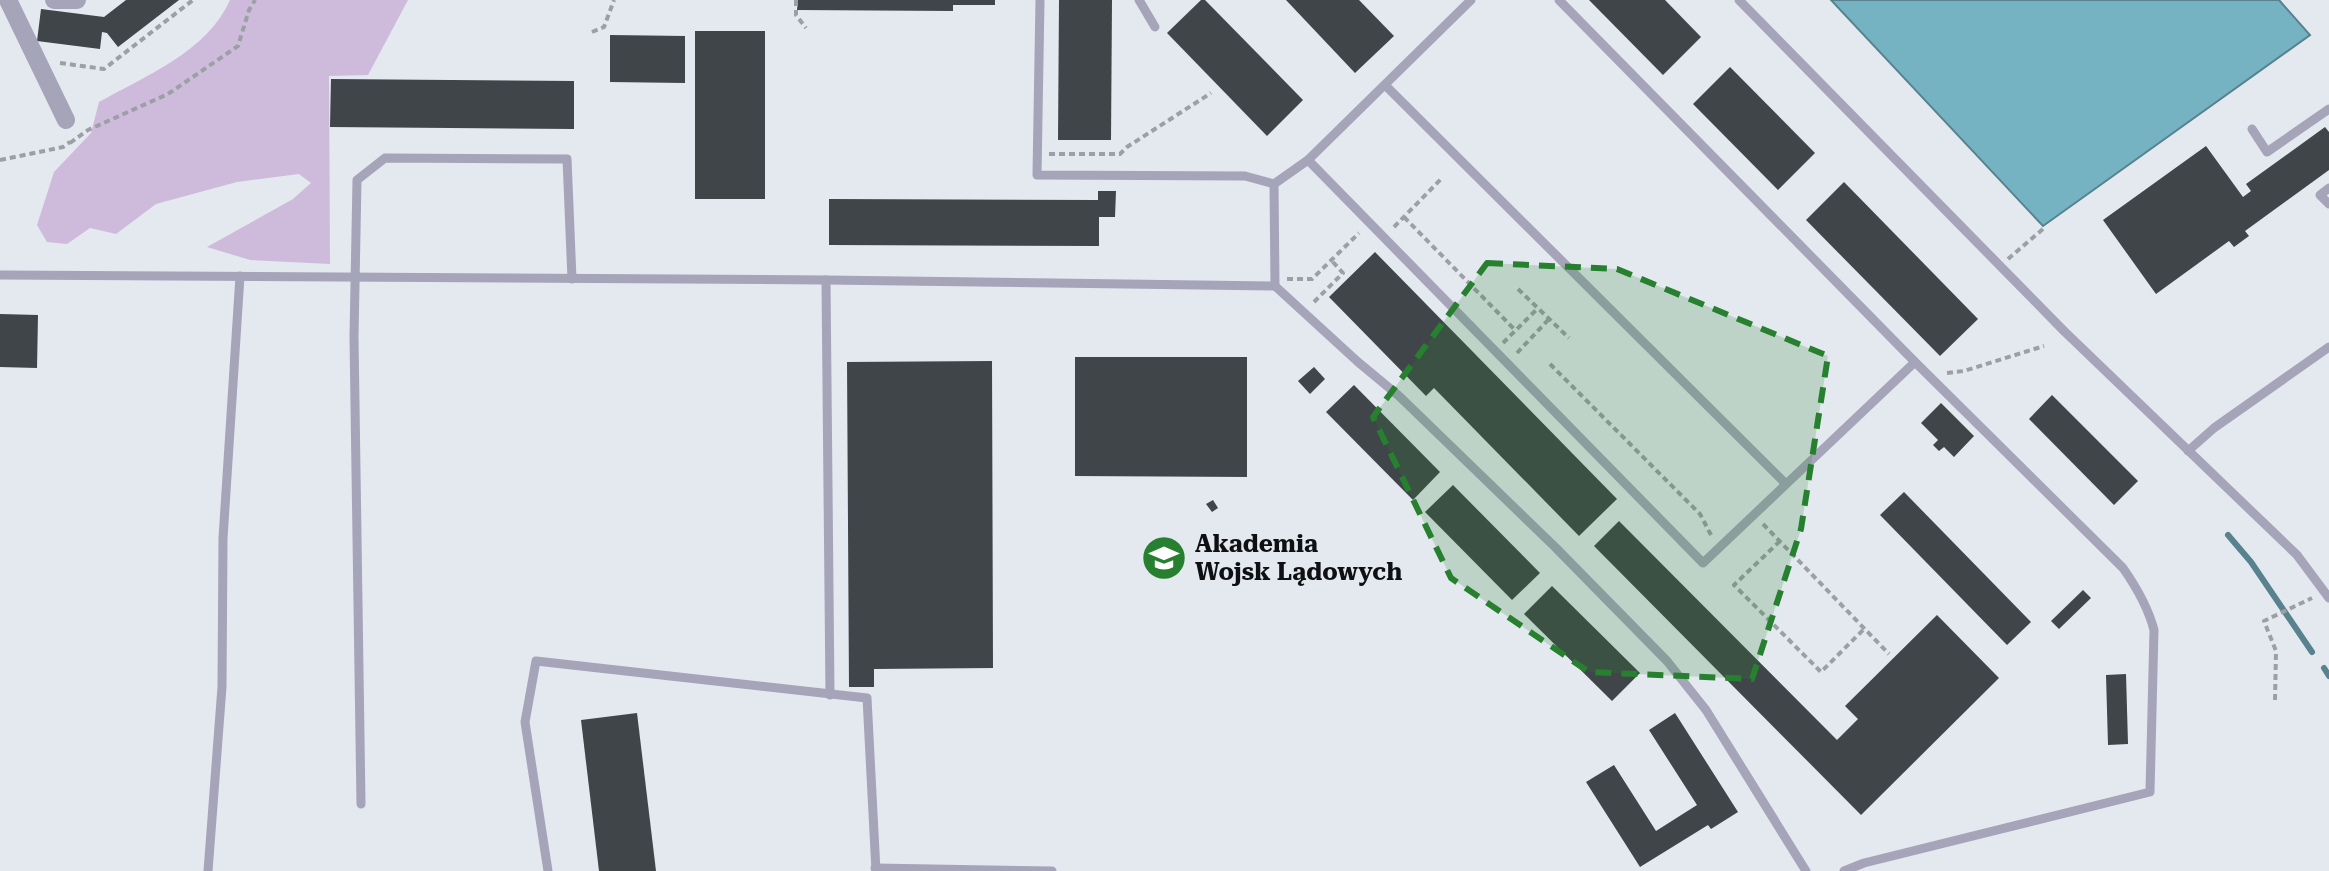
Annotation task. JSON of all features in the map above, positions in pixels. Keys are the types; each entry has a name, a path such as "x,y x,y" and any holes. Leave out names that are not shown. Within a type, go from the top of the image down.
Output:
{"street":[{"path":"8,0 66,120"},
{"path":"54,0 77,0"}],"lane":[{"path":"1040,0 1037,175 1245,176 1274,184"},
{"path":"1139,0 1155,27"},
{"path":"1274,184 1308,160 1471,0"},
{"path":"1559,0 1915,362 2123,568 2146,604 2154,630 2150,792 1864,863 1844,871"},
{"path":"1739,0 2064,331 2297,555 2327,594"},
{"path":"1385,85 1785,483"},
{"path":"2252,129 2267,152 2329,109"},
{"path":"361,804 354,337 357,180 385,158 567,159 572,279"},
{"path":"1308,160 1703,563 1915,362"},
{"path":"1274,184 1275,286"},
{"path":"2329,188 2320,195 2329,204"},
{"path":"0,275 1275,286 1399,396 1667,661 1706,710 1806,871"},
{"path":"208,871 222,687 223,538 240,276"},
{"path":"826,280 830,695"},
{"path":"2188,451 2214,428 2329,347"},
{"path":"548,871 525,722 536,661 867,698 876,870 1052,871"}],"path":[{"path":"38,60 104,69 193,0"},
{"path":"0,160 70,143 88,130 168,94 238,46 255,0"},
{"path":"592,32 604,27 614,0"},
{"path":"796,0 796,15 806,28"},
{"path":"1037,154 1120,154 1211,93"},
{"path":"66,120 70,143"},
{"path":"1384,237 1442,178"},
{"path":"1404,217 1515,330"},
{"path":"1275,286 1287,279 1312,279 1370,223"},
{"path":"2022,245 2043,229"},
{"path":"1304,313 1343,273 1331,260"},
{"path":"1518,289 1569,338"},
{"path":"1495,351 1538,308"},
{"path":"1507,363 1549,319"},
{"path":"1936,383 1947,373 1964,371 2044,346"},
{"path":"1550,364 1700,514 1717,548"},
{"path":"1753,513 1889,654"},
{"path":"1780,541 1734,585 1821,672 1864,629"},
{"path":"2275,700 2276,651 2264,621 2327,594"}],"highlighted area":[{"path":"1487,263 1617,269 1828,356 1801,529 1752,679 1589,672 1451,578 1373,417"}],"shaded area":[{"path":"230,0 408,0 368,75 329,76 330,264 250,260 207,247 293,199 311,183 299,174 237,182 156,204 116,234 90,228 67,244 47,242 37,225 54,172 91,133 99,102 155,72 191,48 220,18"}],"water":[{"path":"1831,0 2279,0 2310,35 2043,226"}],"building":[{"path":"126,0 179,0 118,47 107,33 102,32 100,49 37,41 41,9 104,17"},
{"path":"798,0 995,0 995,5 953,5 953,11 797,10"},
{"path":"1059,0 1112,0 1111,140 1058,140"},
{"path":"1201,0 1205,0 1303,100 1267,136 1167,33"},
{"path":"1286,0 1359,0 1394,36 1355,73"},
{"path":"1589,0 1665,0 1701,37 1663,75"},
{"path":"695,31 765,31 765,199 695,199"},
{"path":"610,35 685,36 685,83 610,82"},
{"path":"1730,67 1815,153 1778,190 1693,104"},
{"path":"331,79 574,81 574,129 330,127"},
{"path":"2325,127 2329,132 2329,170 2245,231 2249,236 2234,247 2229,241 2156,294 2103,220 2206,146 2243,197 2251,191 2246,184"},
{"path":"1844,182 1978,319 1940,356 1806,220"},
{"path":"1098,191 1116,191 1115,217 1099,217 1099,246 829,245 829,199 1098,200"},
{"path":"1375,252 1617,499 1579,536 1434,388 1426,396 1329,297"},
{"path":"0,314 38,315 37,368 0,367"},
{"path":"1075,357 1247,357 1247,477 1075,476"},
{"path":"992,361 993,668 874,669 874,687 849,687 847,362"},
{"path":"1314,367 1325,379 1310,394 1298,381"},
{"path":"1354,385 1440,472 1413,500 1326,412"},
{"path":"2052,395 2138,481 2114,505 2029,419"},
{"path":"1941,403 1974,436 1954,457 1944,447 1939,451 1933,445 1938,440 1921,423"},
{"path":"1453,485 1540,573 1512,600 1425,512"},
{"path":"1904,492 2031,622 2007,645 1880,515"},
{"path":"1213,500 1218,508 1212,512 1206,504"},
{"path":"1619,521 1837,740 1858,719 1845,706 1937,615 1999,678 1861,815 1594,546"},
{"path":"1552,586 1640,673 1612,701 1524,614"},
{"path":"2083,590 2091,598 2059,629 2051,621"},
{"path":"2126,674 2128,744 2108,745 2106,675"},
{"path":"637,713 656,871 599,871 581,720"},
{"path":"1675,713 1738,812 1711,829 1708,825 1640,867 1586,782 1614,765 1656,831 1697,805 1649,730"}],"waterway":[{"path":"2228,535 2251,562 2312,652"},
{"path":"2324,668 2329,676"}],"place":[{"name":"Akademia Wojsk Lądowych","path":"1164,558"}]}
